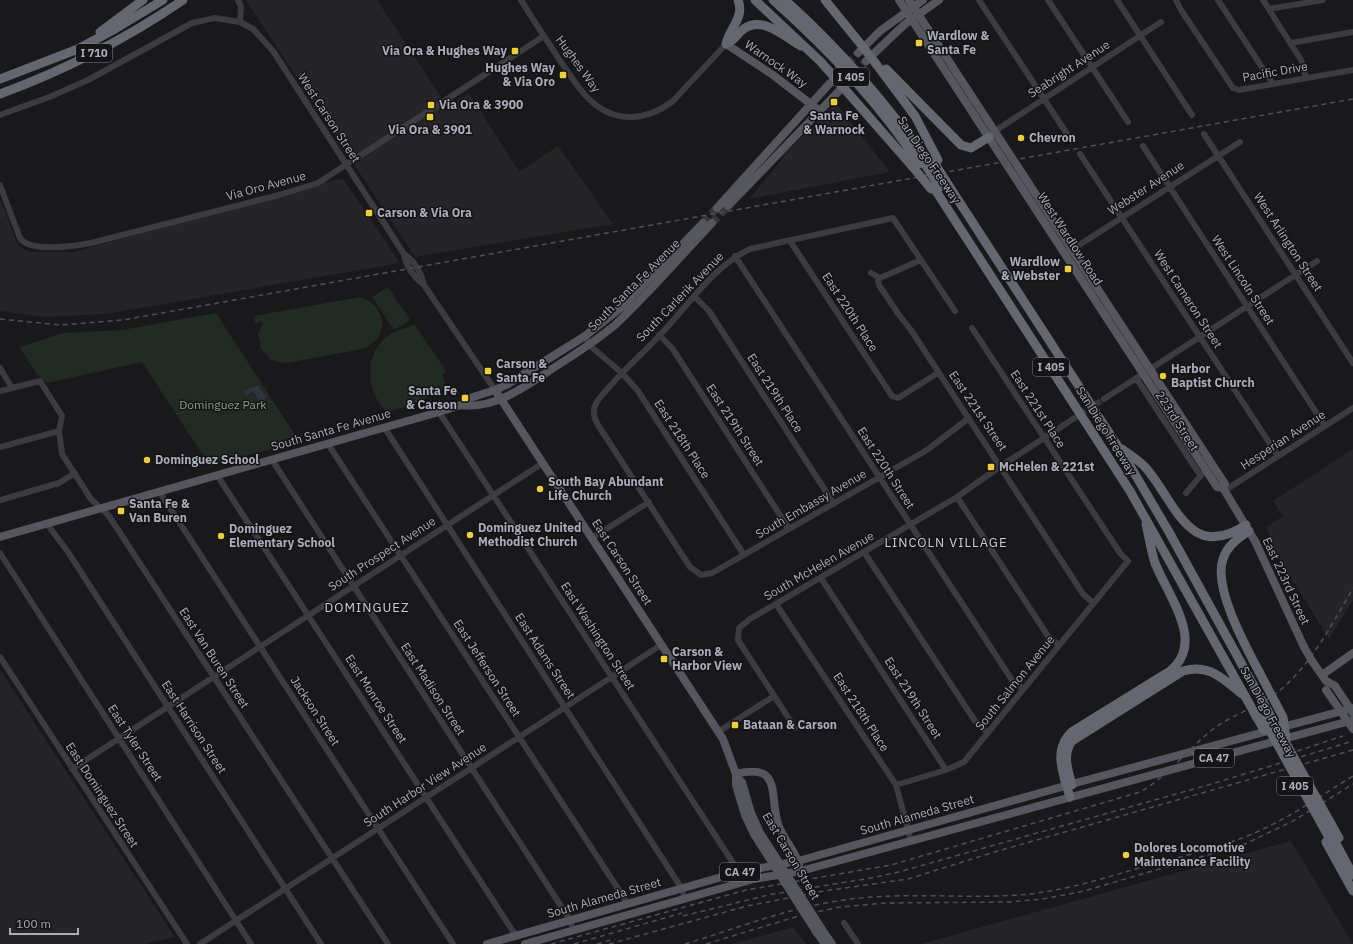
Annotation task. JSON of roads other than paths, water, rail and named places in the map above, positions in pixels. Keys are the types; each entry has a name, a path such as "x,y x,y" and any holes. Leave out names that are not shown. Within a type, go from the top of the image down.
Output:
{"highway":[{"path":"78,49 143,0"},
{"name":"I 710","path":"0,79 78,49 115,30 164,0"},
{"name":"I 710","path":"0,94 45,76 102,49 184,0"},
{"path":"726,44 728,36 739,18 740,8 738,0"},
{"path":"755,0 814,54 925,163"},
{"name":"San Diego Freeway","path":"773,0 838,63 925,163"},
{"path":"780,0 820,37 874,96 896,123 942,187 1115,450 1126,459"},
{"path":"785,0 823,35 882,100 925,163"},
{"name":"San Diego Freeway","path":"793,0 837,42 872,81 942,187 957,198 1118,446 1247,672 1256,716 1264,722 1332,840 1353,864"},
{"path":"826,0 852,33 860,50 885,71 961,145 972,148 992,134"},
{"path":"831,0 845,24"},
{"path":"726,44 734,41 747,26 760,24 769,27 814,54"},
{"path":"885,71 915,116 925,163"},
{"path":"942,187 1125,473 1134,488 1138,503"},
{"name":"San Diego Freeway","path":"942,187 945,205 1089,425 1138,503 1232,673 1251,693 1287,746 1332,840 1353,891"},
{"path":"1118,446 1146,467 1183,521 1192,530 1210,537 1219,537 1247,528"},
{"path":"1072,797 1060,756 1062,743 1068,735 1170,671 1179,663 1185,652 1186,644 1184,630 1155,562 1144,515"},
{"path":"1247,528 1226,551 1221,565 1221,579 1232,615 1283,717 1287,746"},
{"path":"1069,785 1066,755 1068,746 1076,738 1183,672 1196,668 1208,670 1251,693 1353,881"},
{"path":"1332,840 1353,875"}],"main road":[{"name":"West Wardlow Road","path":"897,0 909,6 1068,251 1143,374 1204,473 1217,487 1223,489 1225,484 1143,374"},
{"path":"890,24 896,11 897,0"},
{"path":"860,50 909,6 923,0"},
{"path":"866,61 915,17 939,0"},
{"name":"Warnock Way","path":"726,44 773,76 820,111"},
{"path":"717,208 812,105 830,83"},
{"path":"728,206 838,92"},
{"name":"South Santa Fe Avenue","path":"0,537 439,412 461,405 470,398 495,390 532,370 585,336 624,306 703,223"},
{"name":"South Santa Fe Avenue","path":"461,405 472,407 500,399 532,382 589,345 615,324 712,223"},
{"name":"East Carson Street","path":"495,390 727,747 737,776 742,782 757,834 820,932 825,944"},
{"name":"East 223rd Street","path":"1223,489 1247,528 1312,661 1324,678 1335,686 1353,713"},
{"path":"1353,653 1324,678 1326,690 1353,729"},
{"name":"South Alameda Street","path":"487,944 739,872 798,861 1069,785 1353,708"},
{"name":"South Alameda Street","path":"525,944 754,879 801,871 1353,720"},
{"path":"737,776 756,770 762,772 768,777 771,784 778,823 782,834 798,861 801,871"},
{"name":"East Carson Street","path":"820,932 832,944"}],"street":[{"path":"0,115 52,96 88,80 192,23 215,18 240,22 241,7 238,0"},
{"name":"Hughes Way","path":"521,0 544,36 589,100 601,109 615,116 628,118 642,117 663,108 673,101 726,44"},
{"path":"979,0 1069,137"},
{"path":"1048,0 1128,122"},
{"path":"1117,0 1192,115"},
{"name":"Pacific Drive","path":"1176,0 1181,10 1233,88 1239,90 1353,70"},
{"path":"1218,0 1273,84"},
{"path":"1262,0 1301,60 1306,78"},
{"path":"1269,9 1323,0"},
{"name":"West Carson Street","path":"240,22 253,29 273,51 404,254 411,258 422,275 424,285"},
{"name":"Seabright Avenue","path":"992,134 1161,22"},
{"path":"1291,43 1353,32"},
{"name":"Via Oro Avenue","path":"0,185 20,238 26,244 33,246 68,246 98,241 308,187 318,183 347,165 544,36"},
{"name":"West Arlington Street","path":"1204,134 1353,363"},
{"name":"Webster Avenue","path":"1068,251 1240,142"},
{"name":"West Lincoln Street","path":"1143,146 1325,426"},
{"name":"West Cameron Street","path":"1080,154 1278,456"},
{"name":"South Carlerik Avenue","path":"649,502 598,425 594,415 597,402 720,268 735,256 750,249 893,218 921,260"},
{"name":"East 220th Place","path":"790,241 892,396 898,398 938,372"},
{"name":"East 220th Street","path":"735,256 1012,680 1023,689"},
{"path":"871,273 880,278 921,260 955,311"},
{"path":"1104,399 1317,261"},
{"name":"East 221st Street","path":"880,278 878,281 879,285 899,316 911,330 1001,466 1082,594 1093,603"},
{"name":"East Carson Street","path":"424,285 495,390"},
{"name":"East 219th Place","path":"694,297 709,311 834,504"},
{"name":"East 221st Place","path":"972,328 1120,553 1128,561"},
{"name":"East 219th Street","path":"660,335 672,348 789,529"},
{"path":"585,336 589,345"},
{"name":"East 218th Place","path":"589,345 622,373 638,391 744,555"},
{"path":"0,368 12,388 0,392"},
{"name":"East Van Buren Street","path":"12,388 40,381 62,416 59,431 62,454 91,500 109,516 388,944"},
{"name":"Hesperian Avenue","path":"1223,489 1353,408"},
{"name":"East Washington Street","path":"439,412 739,872"},
{"name":"South Embassy Avenue","path":"649,502 690,567 700,575 712,573 927,450 969,418"},
{"name":"South McHelen Avenue","path":"774,696 738,640 739,628 750,619 911,526 1072,420"},
{"name":"East Adams Street","path":"384,427 682,889 685,899"},
{"path":"0,447 59,431"},
{"name":"East Jefferson Street","path":"328,444 628,904"},
{"name":"East Madison Street","path":"272,460 570,920 573,930"},
{"name":"South Prospect Avenue","path":"72,769 543,463"},
{"path":"0,500 59,483 75,473"},
{"path":"1186,493 1204,473"},
{"name":"East Monroe Street","path":"217,475 516,936"},
{"name":"Jackson Street","path":"159,491 453,944"},
{"path":"957,497 1048,636 1059,645"},
{"path":"592,538 649,502"},
{"name":"East Harrison Street","path":"47,524 68,552 321,944"},
{"path":"864,552 975,721 988,733"},
{"name":"East Tyler Street","path":"0,553 251,944"},
{"name":"South Salmon Avenue","path":"896,785 946,770 964,762 1128,561"},
{"name":"East 219th Street","path":"821,578 946,770"},
{"name":"East 218th Place","path":"776,604 896,785 911,841"},
{"name":"South Harbor View Avenue","path":"200,944 661,645"},
{"name":"East Dominguez Street","path":"0,657 187,944"},
{"path":"718,732 774,696 794,728"},
{"path":"844,923 858,944"}],"tunnel":[{"path":"831,82 858,53"},
{"path":"839,92 866,61"},
{"path":"712,223 728,206"},
{"path":"703,223 717,208"},
{"path":"1073,419 1104,399"}],"railway":[{"path":"0,319 61,325 123,320 1353,99"},
{"path":"551,944 746,890 891,865 1140,792 1160,778 1212,730 1227,720 1268,699 1287,684 1319,645 1353,588"},
{"path":"1297,751 1343,736"},
{"path":"683,916 768,895 895,873 1208,785 1353,741"},
{"path":"609,944 747,906 824,891 908,879 991,853 1353,750"},
{"path":"685,944 779,914 837,901 882,896 1019,895 1034,894 1076,886 1196,853 1244,837 1283,819 1353,776"},
{"path":"706,944 802,915 840,907 886,903 1008,902 1043,899 1084,891 1245,844 1293,821 1353,784"},
{"path":"574,944 682,913"},
{"path":"597,944 615,939"}],"place":[{"name":"Wardlow & Santa Fe","path":"919,43"},
{"name":"Via Ora & Hughes Way","path":"515,51"},
{"name":"Hughes Way & Via Oro","path":"563,75"},
{"name":"Santa Fe & Warnock","path":"834,102"},
{"name":"Via Ora & 3900","path":"431,105"},
{"name":"Via Ora & 3901","path":"430,117"},
{"name":"Chevron","path":"1021,138"},
{"name":"Carson & Via Ora","path":"369,213"},
{"name":"Wardlow & Webster","path":"1068,269"},
{"name":"Carson & Santa Fe","path":"488,371"},
{"name":"Harbor Baptist Church","path":"1163,376"},
{"name":"Santa Fe & Carson","path":"465,398"},
{"name":"Dominguez School","path":"147,460"},
{"name":"McHelen & 221st","path":"991,467"},
{"name":"South Bay Abundant Life Church","path":"540,489"},
{"name":"Santa Fe & Van Buren","path":"121,511"},
{"name":"Dominguez United Methodist Church","path":"470,535"},
{"name":"Dominguez Elementary School","path":"221,536"},
{"name":"Carson & Harbor View","path":"664,659"},
{"name":"Bataan & Carson","path":"735,725"},
{"name":"Dolores Locomotive Maintenance Facility","path":"1126,855"}],"district":[{"name":"LINCOLN VILLAGE","path":"946,542"},
{"name":"DOMINGUEZ","path":"367,607"}],"park label":[{"name":"Dominguez Park","path":"223,405"}]}
